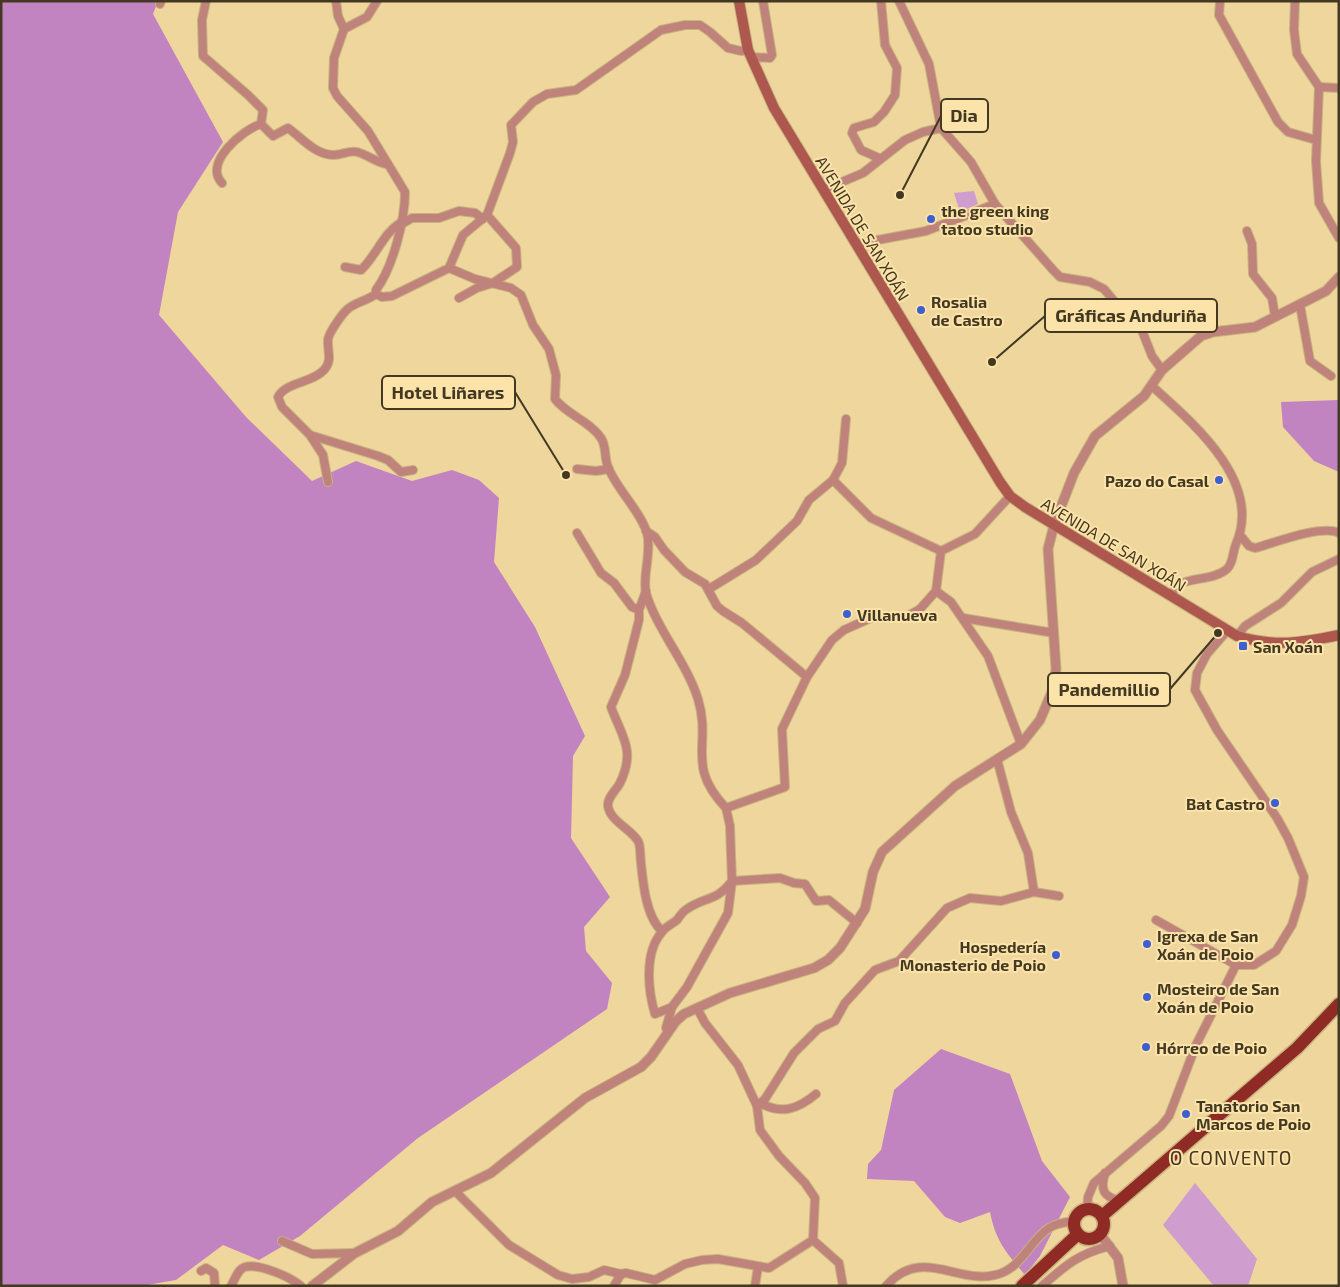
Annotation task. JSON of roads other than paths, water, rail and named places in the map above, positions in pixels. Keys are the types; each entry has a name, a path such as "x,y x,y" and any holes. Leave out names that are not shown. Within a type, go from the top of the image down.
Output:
{"highway":[{"path":"1102,1216 1297,1048 1339,1004"},
{"path":"1087,1210 1095,1211 1102,1216 1104,1224 1100,1234 1092,1239 1078,1234 1075,1221 1079,1213 1087,1210"},
{"path":"1022,1286 1078,1234"}],"main road":[{"name":"AVENIDA DE SAN XOÁN","path":"739,1 749,54 774,108 1010,496 1232,634"},
{"path":"1232,634 1252,640 1284,644 1339,635"}],"street":[{"path":"206,1 202,20 203,56 248,94 263,110 261,124"},
{"path":"336,1 338,16 344,29"},
{"path":"376,294 376,290 386,276 395,250 405,192 386,164 368,131 337,96 333,88 334,58 344,29 367,17 377,1"},
{"path":"328,482 322,455 310,434 282,407 278,397 281,392 323,372 330,359 327,342 332,329 348,308 364,302 376,294 392,296 449,268 463,235 485,217 510,153 513,142 511,125 516,118 533,102 547,94 576,90 661,30 673,27 700,25 728,48 770,58 772,55 763,1"},
{"path":"879,158 861,150 852,133 854,128 874,122 884,112 895,95 897,68 885,45 881,1"},
{"path":"899,1 929,64 941,128 971,162 995,204 1060,277 1098,284 1120,308 1134,318 1139,323 1152,356 1162,370"},
{"path":"1220,1 1219,15 1278,122 1288,132 1316,140"},
{"path":"1295,1 1294,30 1297,54 1319,87 1316,140 1319,203 1339,238"},
{"path":"1319,87 1339,88"},
{"path":"261,124 273,136 288,128 302,141 327,154 356,152 374,162 386,164"},
{"path":"222,184 217,178 216,170 219,159 251,127 261,124"},
{"path":"823,190 863,173 879,158 905,140 923,132 941,128"},
{"path":"856,244 926,231 995,204"},
{"path":"345,267 361,270 370,261 393,228 412,218 439,218 459,211 475,213 485,217 516,248 517,267 493,283 477,288 459,298"},
{"path":"1247,231 1252,244 1253,274 1272,298 1275,316"},
{"path":"449,268 476,279 511,288 521,295 532,326 550,349 556,376 555,399 562,409 601,438 609,469 646,531 649,555 646,591 639,610 640,620 625,675 611,707 627,742 628,750 620,783 608,806 611,814 639,841 643,879 654,919 662,931"},
{"path":"312,1286 355,1253 398,1231 432,1202 491,1173 586,1098 641,1067 684,1014 730,993 814,968 828,960 865,909 877,860 889,843 955,786 1021,744 1040,720 1054,687 1056,669 1048,549 1054,525 1074,473 1095,436 1152,387 1162,370 1201,336 1213,332 1255,327 1326,291 1339,277"},
{"path":"1300,305 1310,361 1331,376"},
{"path":"1152,387 1208,440 1226,464 1236,484 1240,504 1240,535 1232,563 1226,570 1203,579 1180,584 1170,595"},
{"path":"709,589 756,560 797,522 809,500 833,480 842,463 846,419"},
{"path":"310,434 388,460 401,472 413,470"},
{"path":"577,469 596,471 609,469"},
{"path":"833,480 871,518 941,551"},
{"path":"941,551 975,534 1010,496"},
{"path":"646,531 655,537 664,550 685,572 698,579 709,589 717,606 742,622 806,677"},
{"path":"1240,535 1249,546 1255,548 1320,531 1339,533"},
{"path":"577,533 601,573 614,583 632,606 639,610"},
{"path":"726,808 785,787 782,729 806,677 832,640 844,630 872,618 906,617 920,610 936,591 941,551"},
{"path":"1156,920 1236,965 1254,965 1276,951 1292,924 1304,877 1292,845 1277,818 1217,730 1195,690 1197,673 1208,654 1232,634 1281,603 1312,572 1339,559"},
{"path":"646,591 690,678 697,698 702,727 702,767 706,782 714,796 726,808 730,826 732,881 728,913 687,987 672,1007 666,1028 668,1032"},
{"path":"936,591 951,602 988,656 1021,744"},
{"path":"963,618 1054,633"},
{"path":"997,759 1011,812 1028,853 1034,892"},
{"path":"672,1007 655,1014 650,997 653,952 662,931 670,926 685,909 723,893 732,881 780,878 794,884 805,884 816,900 829,900 857,922"},
{"path":"758,1104 765,1100 794,1053 818,1029 835,1021 845,1003 875,970 899,961 947,908 970,898 1001,901 1034,892 1059,896"},
{"path":"1087,1210 1090,1190 1106,1171 1165,1121 1196,1045 1236,965"},
{"path":"697,1008 705,1022 738,1065 758,1104 760,1130 778,1156 805,1183 815,1198 813,1240"},
{"path":"758,1104 781,1110 793,1109 802,1106 816,1094"},
{"path":"1106,1171 1101,1187 1103,1192 1110,1198 1120,1201"},
{"path":"456,1191 509,1245 558,1275 572,1279 589,1276 604,1270 654,1280 685,1264 718,1259 769,1268 813,1240"},
{"path":"886,1286 899,1274 910,1269 927,1267 994,1276 1008,1270 1023,1258 1051,1226 1075,1221"},
{"path":"1100,1234 1118,1258 1123,1286"},
{"path":"813,1240 839,1263 843,1286"},
{"path":"282,1241 312,1254 355,1253"},
{"path":"1042,1286 1065,1266 1086,1252 1110,1246"},
{"path":"231,1286 239,1271 245,1267 255,1267 290,1278 301,1286"},
{"path":"755,1286 758,1267"},
{"path":"201,1271 206,1268 214,1273 216,1286"},
{"path":"614,1286 621,1274"}],"place":[{"name":"Dia","path":"900,195"},
{"name":"the green king tatoo studio","path":"931,219"},
{"name":"Rosalia de Castro","path":"921,310"},
{"name":"Gráficas Anduriña","path":"992,362"},
{"name":"Hotel Liñares","path":"566,475"},
{"name":"Pazo do Casal","path":"1219,480"},
{"name":"Villanueva","path":"847,614"},
{"name":"Pandemillio","path":"1218,633"},
{"name":"San Xoán","path":"1243,646"},
{"name":"Bat Castro","path":"1275,803"},
{"name":"Igrexa de San Xoán de Poio","path":"1147,944"},
{"name":"Hospedería Monasterio de Poio","path":"1056,955"},
{"name":"Mosteiro de San Xoán de Poio","path":"1147,997"},
{"name":"Hórreo de Poio","path":"1146,1047"},
{"name":"Tanatorio San Marcos de Poio","path":"1186,1114"}],"district":[{"name":"O CONVENTO","path":"1231,1157"}]}
